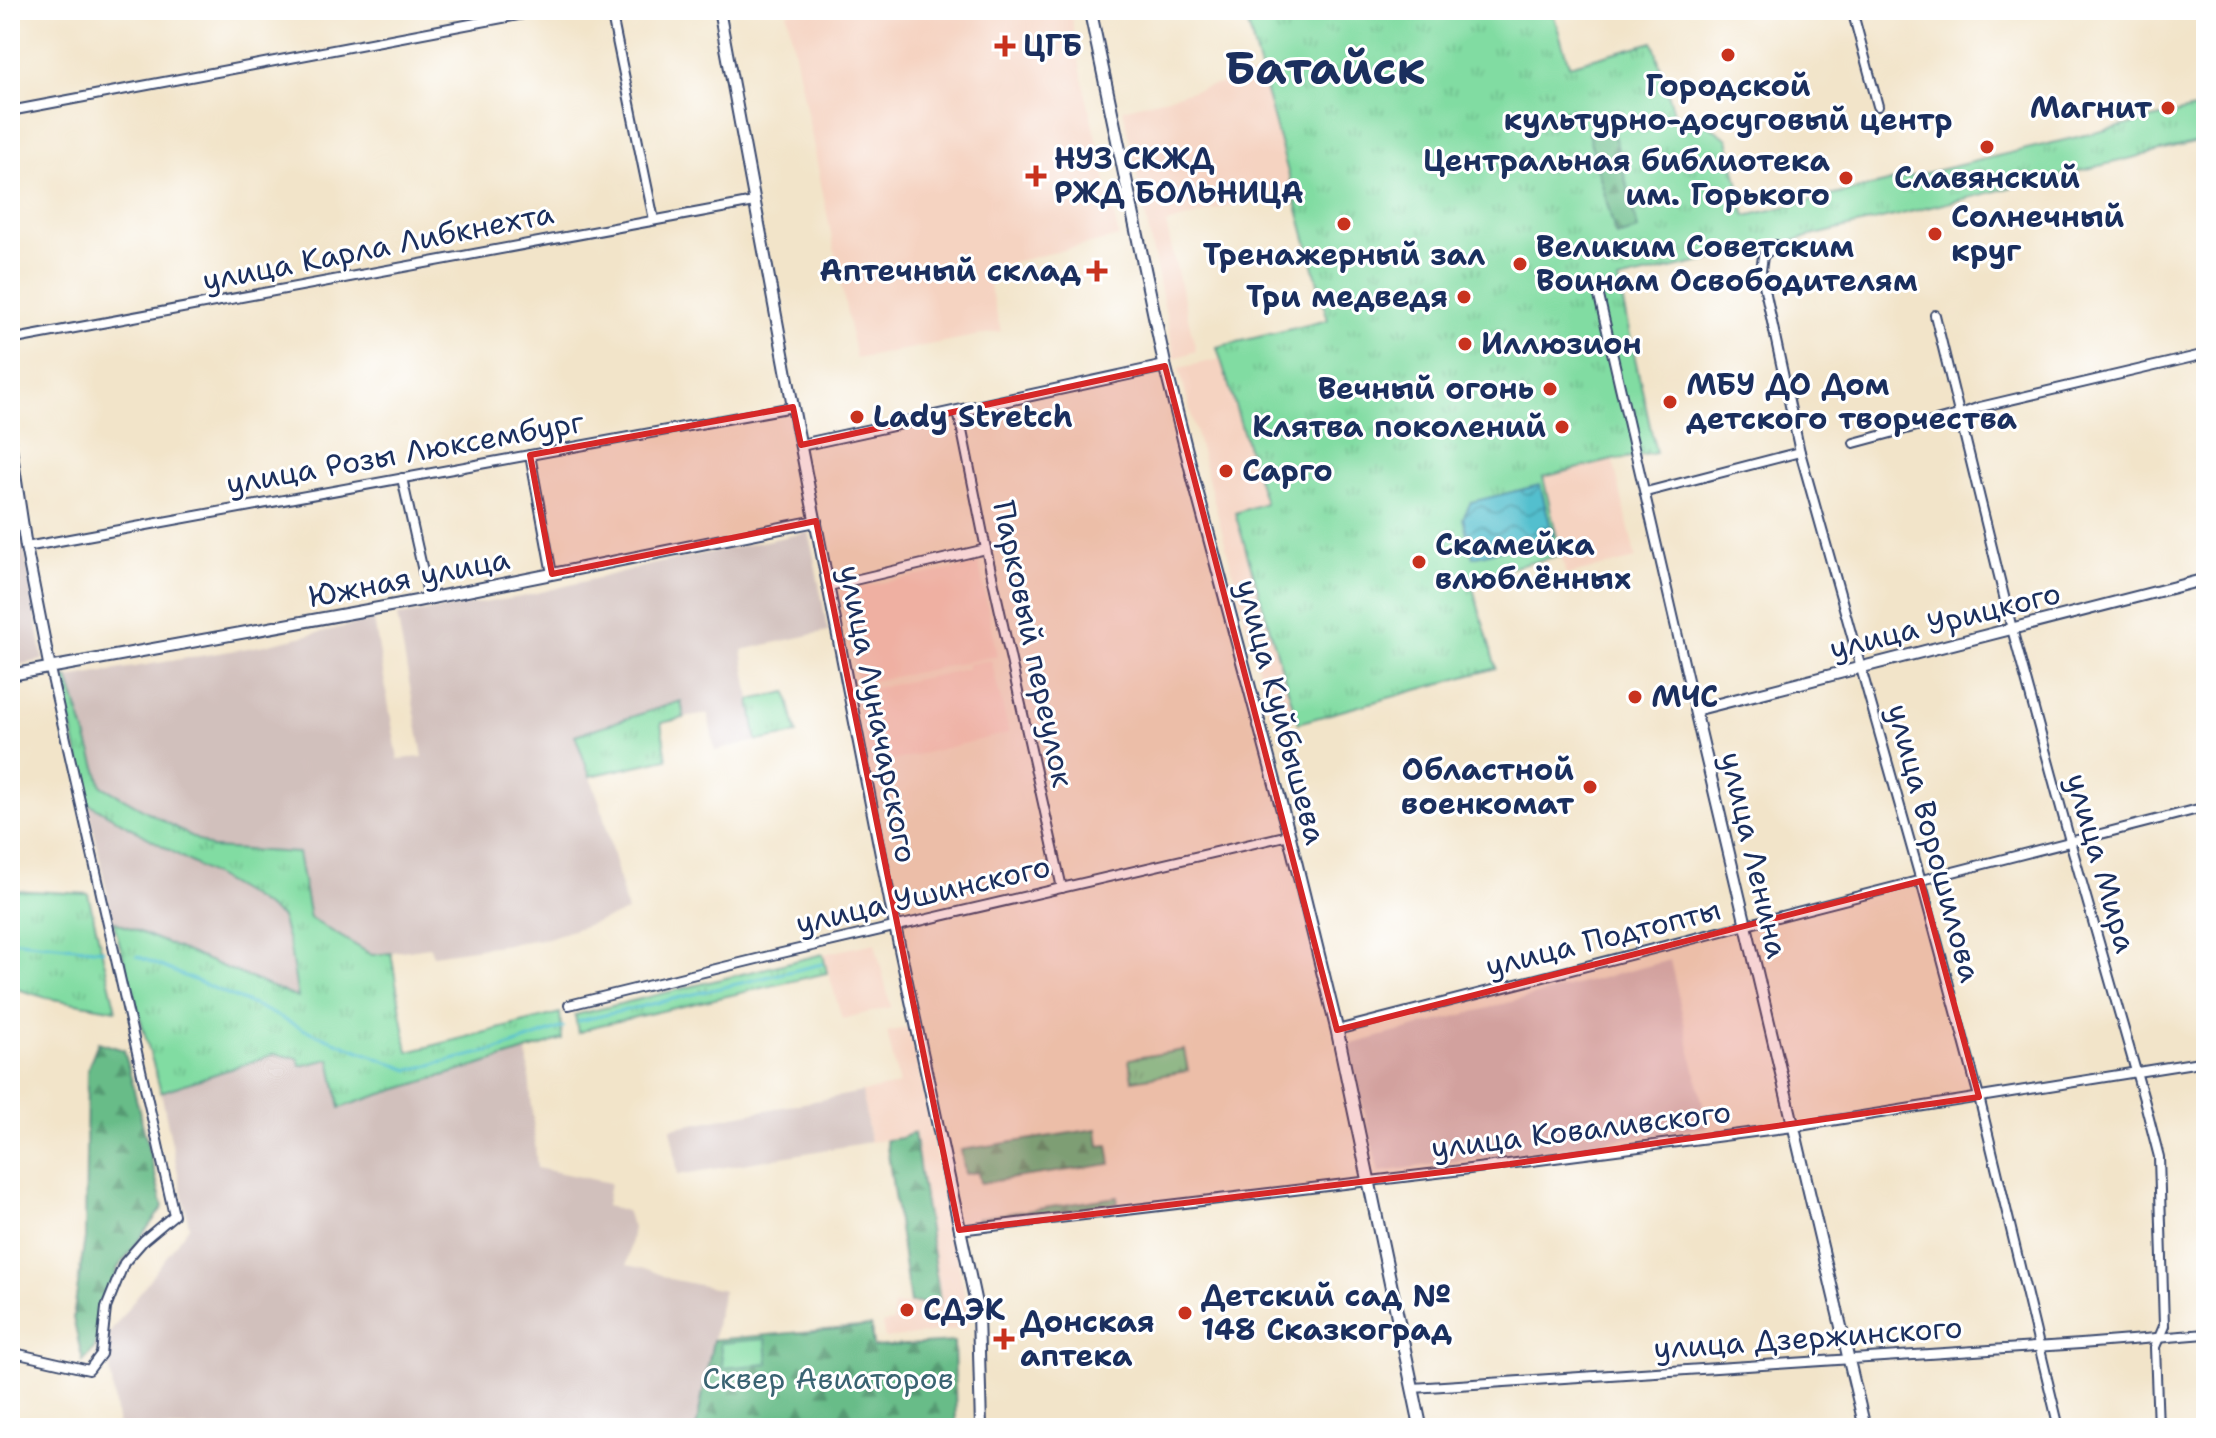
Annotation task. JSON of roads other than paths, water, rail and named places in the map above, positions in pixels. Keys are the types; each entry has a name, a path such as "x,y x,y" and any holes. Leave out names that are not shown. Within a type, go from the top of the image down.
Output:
{"main road":[{"name":"улица Куйбышева","path":"1090,10 1165,366 1289,835 1337,1030 1421,1428"}],"street":[{"path":"10,111 545,10"},
{"path":"612,10 654,220"},
{"name":"улица Луначарского","path":"719,10 895,926 978,1313 981,1428"},
{"path":"1852,10 1878,106"},
{"name":"улица Карла Либкнехта","path":"10,340 754,202"},
{"name":"улица Ворошилова","path":"1776,245 1763,256 1761,271 1800,452 1979,1097 2059,1428"},
{"name":"улица Ленина","path":"1598,292 1865,1428"},
{"name":"улица Мира","path":"1935,315 2012,629 2159,1157 2164,1326 2155,1347 2158,1428"},
{"path":"1854,443 1980,407 2206,354"},
{"path":"801,445 1165,366"},
{"name":"улица Розы Люксембург","path":"26,547 793,407"},
{"name":"Парковый переулок","path":"958,411 1062,888"},
{"path":"10,441 26,547 50,669 174,1215 144,1240 124,1263 106,1308 101,1354 89,1370 10,1352"},
{"path":"1646,492 1800,452"},
{"path":"530,455 552,574"},
{"path":"402,478 429,598"},
{"name":"Южная улица","path":"10,675 429,598 816,521"},
{"path":"829,586 986,549"},
{"name":"улица Урицкого","path":"1695,710 2206,579"},
{"name":"улица Подтопты","path":"1337,1030 2206,807"},
{"name":"улица Ушинского","path":"569,1005 1289,835"},
{"name":"улица Коваливского","path":"959,1230 1793,1127 2206,1061"},
{"name":"улица Дзержинского","path":"1413,1388 2206,1334"}],"water":[{"path":"1540,485 1553,536 1473,557 1463,518 1471,502"}],"waterway":[{"path":"10,940 103,950"},
{"path":"137,956 303,1029 409,1070 504,1048 563,1027"},
{"path":"579,1021 822,964"}],"place":[{"name":"ЦГБ","path":"1005,46"},
{"name":"Городской культурно-досуговый центр","path":"1728,55"},
{"name":"Магнит","path":"2168,108"},
{"name":"Славянский","path":"1987,147"},
{"name":"НУЗ СКЖД РЖД БОЛЬНИЦА","path":"1036,176"},
{"name":"Центральная библиотека им. Горького","path":"1846,178"},
{"name":"Тренажерный зал","path":"1344,224"},
{"name":"Солнечный круг","path":"1935,234"},
{"name":"Великим Советским Воинам Освободителям","path":"1520,264"},
{"name":"Аптечный склад","path":"1097,271"},
{"name":"Три медведя","path":"1464,297"},
{"name":"Иллюзион","path":"1465,344"},
{"name":"Вечный огонь","path":"1550,389"},
{"name":"МБУ ДО Дом детского творчества","path":"1670,402"},
{"name":"Lady Stretch","path":"857,417"},
{"name":"Клятва поколений","path":"1562,427"},
{"name":"Сарго","path":"1226,471"},
{"name":"Скамейка влюблённых","path":"1419,562"},
{"name":"МЧС","path":"1635,697"},
{"name":"Областной военкомат","path":"1590,787"},
{"name":"СДЭК","path":"907,1310"},
{"name":"Детский сад № 148 Сказкоград","path":"1185,1313"},
{"name":"Донская аптека","path":"1004,1339"}],"district":[{"name":"Батайск","path":"1325,68"}],"park label":[{"name":"Сквер Авиаторов","path":"828,1379"}]}
